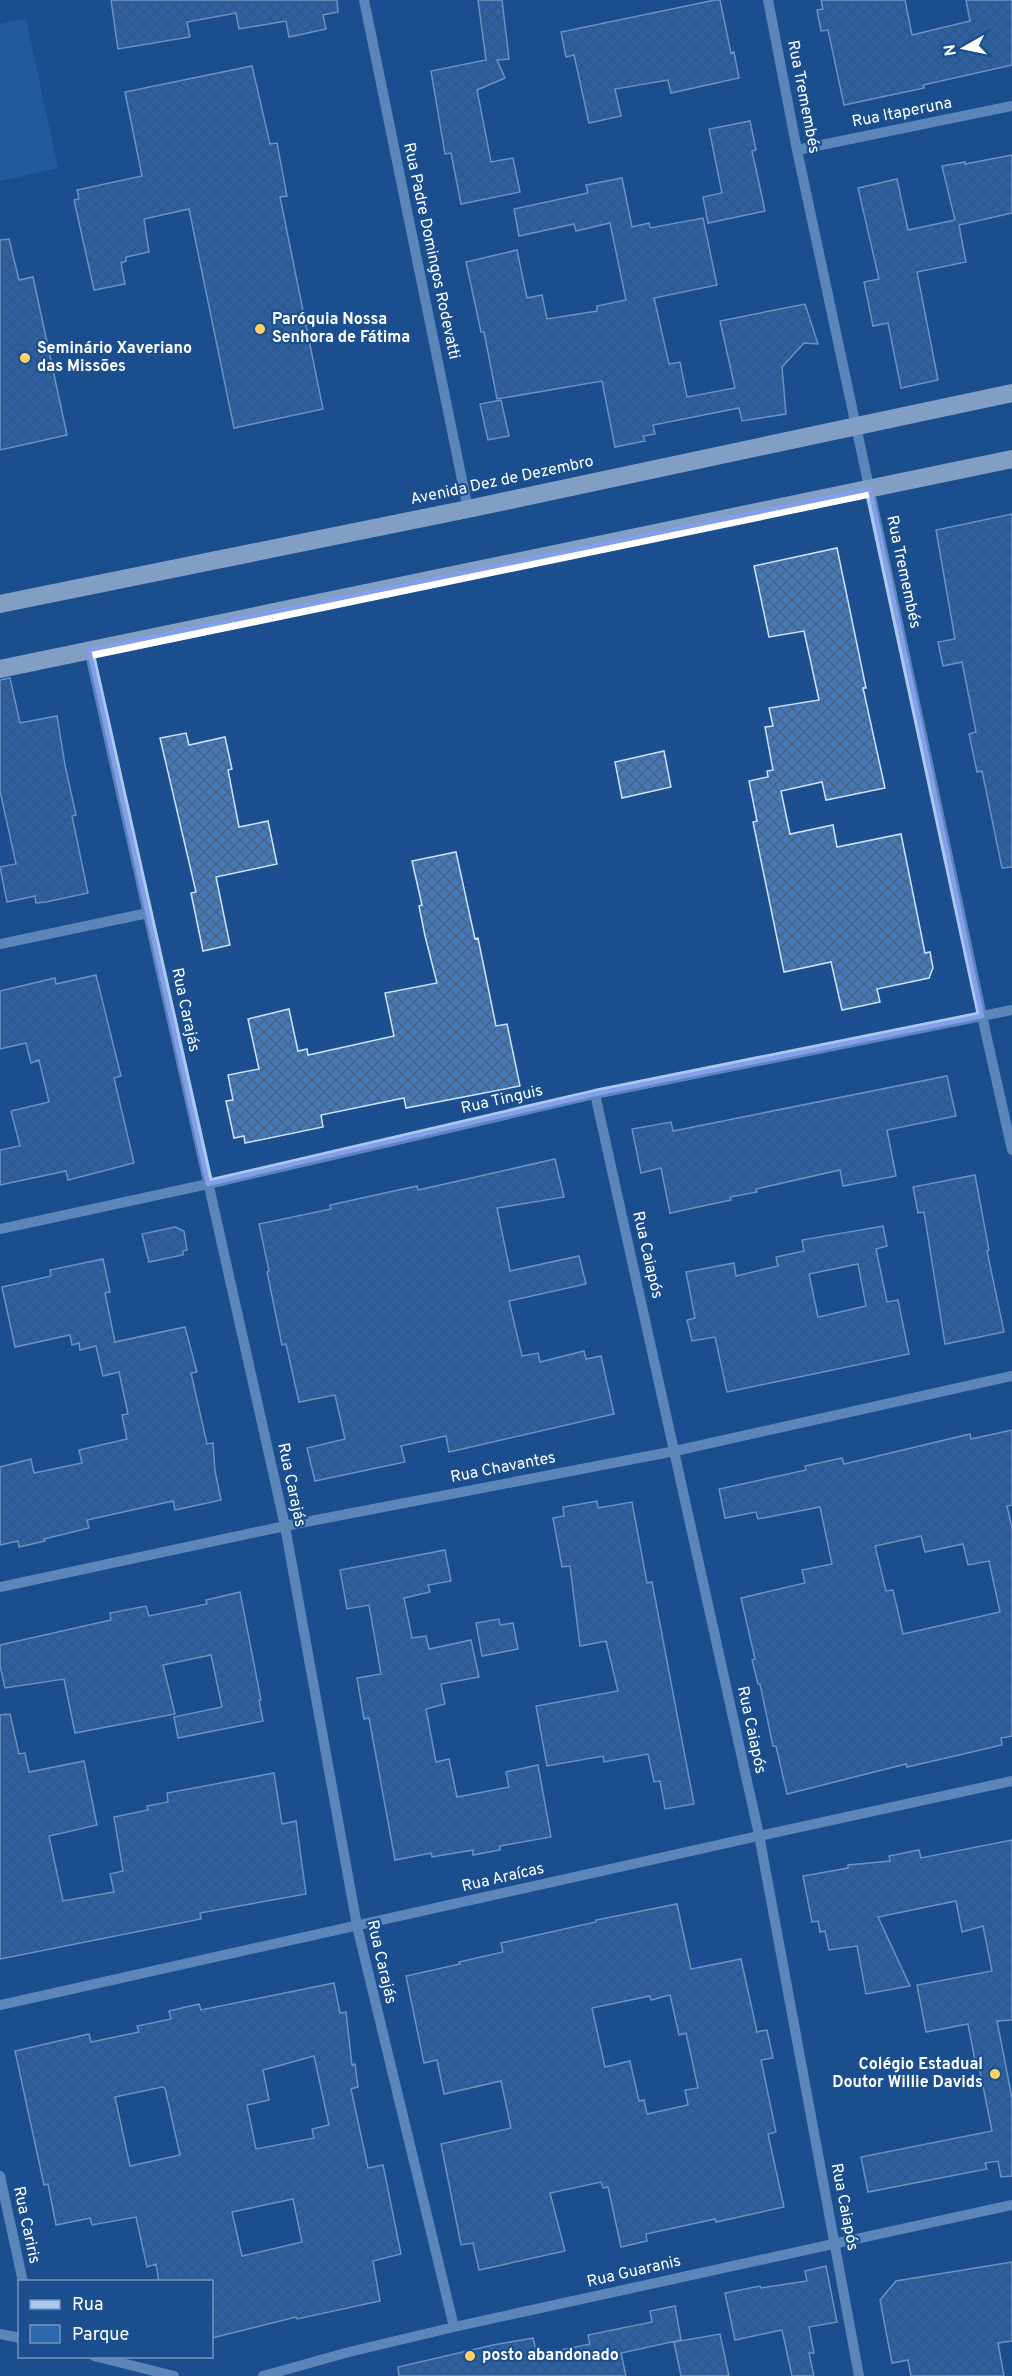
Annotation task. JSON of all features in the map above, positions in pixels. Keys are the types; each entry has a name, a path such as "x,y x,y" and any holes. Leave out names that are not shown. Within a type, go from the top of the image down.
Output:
{"highway":[{"name":"Avenida Dez de Dezembro","path":"0,604 1012,393"},
{"path":"0,669 1012,459"}],"street":[{"name":"Rua Padre Domingos Rodevatti","path":"364,0 468,508"},
{"name":"Rua Tremembés","path":"768,0 1012,1150"},
{"name":"Rua Itaperuna","path":"798,150 1012,106"},
{"name":"Rua Carajás","path":"89,650 285,1526 357,1926 454,2327"},
{"path":"0,944 148,913"},
{"name":"Rua Tinguis","path":"0,1229 208,1184 595,1094 1012,1010"},
{"name":"Rua Caiapós","path":"595,1094 759,1835 859,2376"},
{"name":"Rua Chavantes","path":"0,1587 285,1526 675,1451 1012,1376"},
{"name":"Rua Araícas","path":"0,2005 759,1835 1012,1781"},
{"name":"Rua Cariris","path":"0,2176 23,2280"},
{"name":"Rua Guaranis","path":"263,2376 349,2352 454,2327 1012,2205"},
{"path":"0,2334 18,2338"},
{"path":"102,2358 174,2376"}],"highlighted area":[{"path":"870,489 982,1016 595,1094 208,1184 89,650"}],"green space":[{"path":"26,19 58,168 0,181 0,24"}],"building":[{"path":"111,0 337,0 338,12 323,15 326,29 289,37 286,21 239,29 236,13 187,22 190,37 118,49"},
{"path":"478,0 502,0 509,59 497,60 505,78 477,90 491,162 513,158 520,192 461,204 451,153 445,154 431,71 486,60"},
{"path":"720,0 731,53 734,52 739,78 671,93 668,80 615,89 621,116 589,123 574,55 566,57 561,32"},
{"path":"821,0 905,0 912,35 970,21 966,0 1012,0 1012,65 923,85 924,88 844,105 828,30 821,31 817,10 823,9"},
{"path":"252,66 270,144 277,143 287,196 280,197 323,409 234,428 189,209 144,219 149,252 126,257 126,261 121,263 125,284 94,290 74,200 79,199 77,190 142,176 125,92"},
{"path":"750,121 756,150 752,151 765,211 708,223 703,197 722,193 709,129"},
{"path":"1012,155 1012,213 959,225 966,262 917,272 938,380 901,388 888,323 873,326 864,282 879,279 858,188 897,179 908,230 955,220 942,166"},
{"path":"622,178 632,227 649,223 650,228 703,218 717,285 654,298 669,364 680,362 687,397 735,388 720,321 805,304 818,344 804,343 782,367 786,414 742,421 739,408 653,425 655,434 643,436 645,441 615,447 602,381 497,399 484,332 481,332 466,262 517,250 527,298 542,295 547,319 597,311 597,306 626,300 610,223 576,231 574,224 519,236 514,209 588,193 586,185"},
{"name":"Seminário Xaveriano das Missões","path":"9,239 19,280 33,277 67,435 0,450 0,240"},
{"path":"501,400 509,436 488,440 480,404"},
{"path":"1012,514 1012,867 1002,868 982,771 977,772 969,734 976,732 962,662 943,666 938,642 955,639 936,530"},
{"path":"837,548 866,688 863,688 885,788 826,800 822,782 781,791 790,834 833,825 837,847 901,834 925,953 930,952 933,968 929,978 877,989 880,1002 842,1010 831,962 784,972 753,822 757,821 749,781 768,777 767,771 773,770 765,727 773,726 769,708 819,700 804,631 769,637 754,566"},
{"path":"10,678 20,723 57,716 76,815 72,816 88,893 46,902 36,903 35,896 7,902 0,867 16,864 0,791 0,680"},
{"path":"186,733 189,745 225,737 232,769 228,770 239,827 268,821 277,864 216,877 230,945 203,951 191,893 196,892 160,738"},
{"path":"664,751 671,787 622,798 615,762"},
{"path":"456,852 475,939 478,938 496,1026 507,1024 520,1086 406,1108 404,1098 321,1115 323,1127 245,1143 244,1136 234,1138 226,1101 233,1100 228,1075 259,1069 248,1019 289,1009 298,1051 307,1049 308,1055 394,1036 385,993 437,983 425,936 419,906 422,905 412,861"},
{"path":"96,975 121,1076 114,1078 134,1163 68,1180 66,1171 0,1185 0,1150 20,1146 11,1111 49,1102 39,1060 31,1063 26,1043 0,1049 0,991 55,978 56,984"},
{"path":"947,1076 956,1116 887,1130 896,1176 843,1186 840,1170 756,1189 757,1192 730,1197 731,1200 670,1213 661,1168 641,1173 632,1129 671,1122 673,1131"},
{"path":"555,1159 564,1197 497,1208 510,1271 579,1256 586,1284 509,1301 522,1356 538,1353 540,1362 584,1351 586,1359 601,1356 614,1414 449,1452 446,1436 401,1446 405,1462 315,1481 307,1448 345,1439 335,1395 299,1402 286,1344 282,1345 259,1224 331,1209 330,1205 417,1186 418,1190"},
{"path":"975,1175 989,1250 987,1251 1004,1332 945,1344 924,1212 918,1213 913,1187"},
{"path":"883,1226 887,1246 876,1249 887,1302 898,1300 909,1354 727,1392 715,1337 692,1341 687,1320 695,1318 686,1272 734,1263 736,1276 778,1266 776,1257 804,1251 802,1240","holes":["858,1264 866,1306 818,1317 809,1274"]},
{"path":"175,1227 184,1231 187,1250 183,1251 183,1255 149,1262 142,1234"},
{"path":"103,1259 110,1292 105,1293 115,1342 185,1327 197,1372 191,1373 207,1444 213,1443 215,1471 221,1500 175,1510 173,1501 87,1520 89,1528 44,1539 45,1541 19,1547 18,1541 0,1545 0,1467 31,1459 34,1473 82,1463 79,1450 127,1439 122,1415 128,1414 119,1372 103,1376 96,1346 80,1350 79,1343 72,1345 70,1335 15,1347 2,1287 51,1276 50,1270"},
{"path":"1012,1430 1012,1505 1007,1506 1012,1528 1012,1736 1001,1738 1002,1745 907,1767 906,1764 787,1794 752,1660 755,1659 741,1598 805,1583 802,1570 832,1564 820,1507 758,1519 756,1512 725,1518 719,1489 806,1470 805,1466 842,1458 844,1464 970,1434 971,1439","holes":["921,1536 925,1552 963,1544 968,1565 989,1561 1000,1612 903,1634 893,1590 886,1591 875,1546"]},
{"path":"597,1501 598,1508 632,1502 647,1583 652,1582 694,1804 665,1809 660,1781 654,1782 648,1754 604,1762 603,1756 547,1766 536,1706 618,1691 606,1641 580,1646 570,1566 562,1567 553,1518 564,1516 563,1507"},
{"path":"445,1550 451,1581 428,1585 430,1592 404,1598 412,1638 426,1636 429,1649 471,1640 479,1677 441,1684 445,1704 426,1709 436,1762 449,1759 457,1797 509,1787 506,1772 538,1765 551,1837 500,1846 500,1850 473,1855 473,1850 432,1857 431,1853 395,1860 369,1718 364,1719 357,1678 381,1674 369,1605 347,1609 340,1570"},
{"path":"240,1592 263,1721 178,1738 174,1717 222,1707 211,1655 163,1665 175,1714 75,1733 64,1679 5,1688 0,1665 0,1645 111,1620 110,1613 146,1606 149,1616 207,1604 206,1600"},
{"path":"499,1619 500,1625 513,1623 518,1649 482,1656 476,1623"},
{"path":"10,1714 19,1754 25,1753 29,1772 84,1761 97,1825 49,1836 63,1901 114,1892 110,1874 123,1871 114,1817 148,1810 147,1806 168,1802 167,1793 274,1773 282,1824 296,1821 306,1894 200,1913 201,1919 0,1959 0,1715"},
{"path":"1012,1840 1012,2020 997,2021 1012,2098 1012,2176 1001,2177 998,2161 985,2163 987,2169 868,2192 861,2157 992,2131 968,2024 926,2032 917,1985 992,1971 983,1926 962,1932 956,1901 878,1917 910,1986 866,1994 857,1946 829,1950 825,1931 820,1932 818,1921 812,1922 803,1876 848,1868 848,1865 890,1861 889,1856 919,1850 921,1858"},
{"path":"677,1904 691,1969 741,1959 757,2032 767,2030 773,2058 761,2060 776,2132 768,2134 784,2207 646,2234 647,2241 621,2247 608,2187 603,2188 601,2182 550,2193 565,2251 479,2270 473,2243 461,2245 441,2144 511,2128 501,2081 444,2094 437,2060 424,2063 406,1976 503,1952 501,1943 596,1922 596,1920","holes":["670,1995 679,2035 686,2033 698,2088 685,2090 688,2105 647,2114 644,2100 639,2101 630,2061 605,2067 592,2008 650,1996 651,2000"]},
{"path":"334,1983 340,2013 346,2012 352,2065 355,2064 358,2087 351,2089 368,2168 383,2165 401,2254 373,2261 380,2301 297,2319 296,2317 213,2338 213,2280 159,2280 156,2264 147,2267 136,2217 92,2225 90,2218 56,2225 48,2184 44,2185 15,2051 89,2034 91,2042 139,2032 137,2026 171,2019 169,2011 199,2004 201,2010","holes":["314,2056 329,2125 312,2129 314,2138 256,2149 247,2105 269,2100 263,2070","165,2088 180,2155 130,2166 115,2097","293,2199 302,2242 242,2256 232,2212"]},
{"path":"1012,2262 1012,2341 998,2343 1004,2376 911,2376 908,2360 892,2363 880,2300 896,2281"},
{"path":"826,2266 837,2322 809,2327 814,2353 809,2353 814,2376 792,2376 782,2330 735,2340 725,2293 760,2286 761,2288 807,2281 805,2271"},
{"path":"675,2306 681,2340 621,2353 626,2376 399,2376 398,2367 533,2338 537,2355 590,2344 588,2335 652,2322 650,2311"},
{"path":"720,2334 729,2376 681,2376 674,2342"}],"place":[{"name":"Paróquia Nossa Senhora de Fátima","path":"260,329"},
{"name":"Seminário Xaveriano das Missões","path":"25,358"},
{"name":"Colégio Estadual Doutor Willie Davids","path":"995,2074"},
{"name":"posto abandonado","path":"470,2356"}]}
